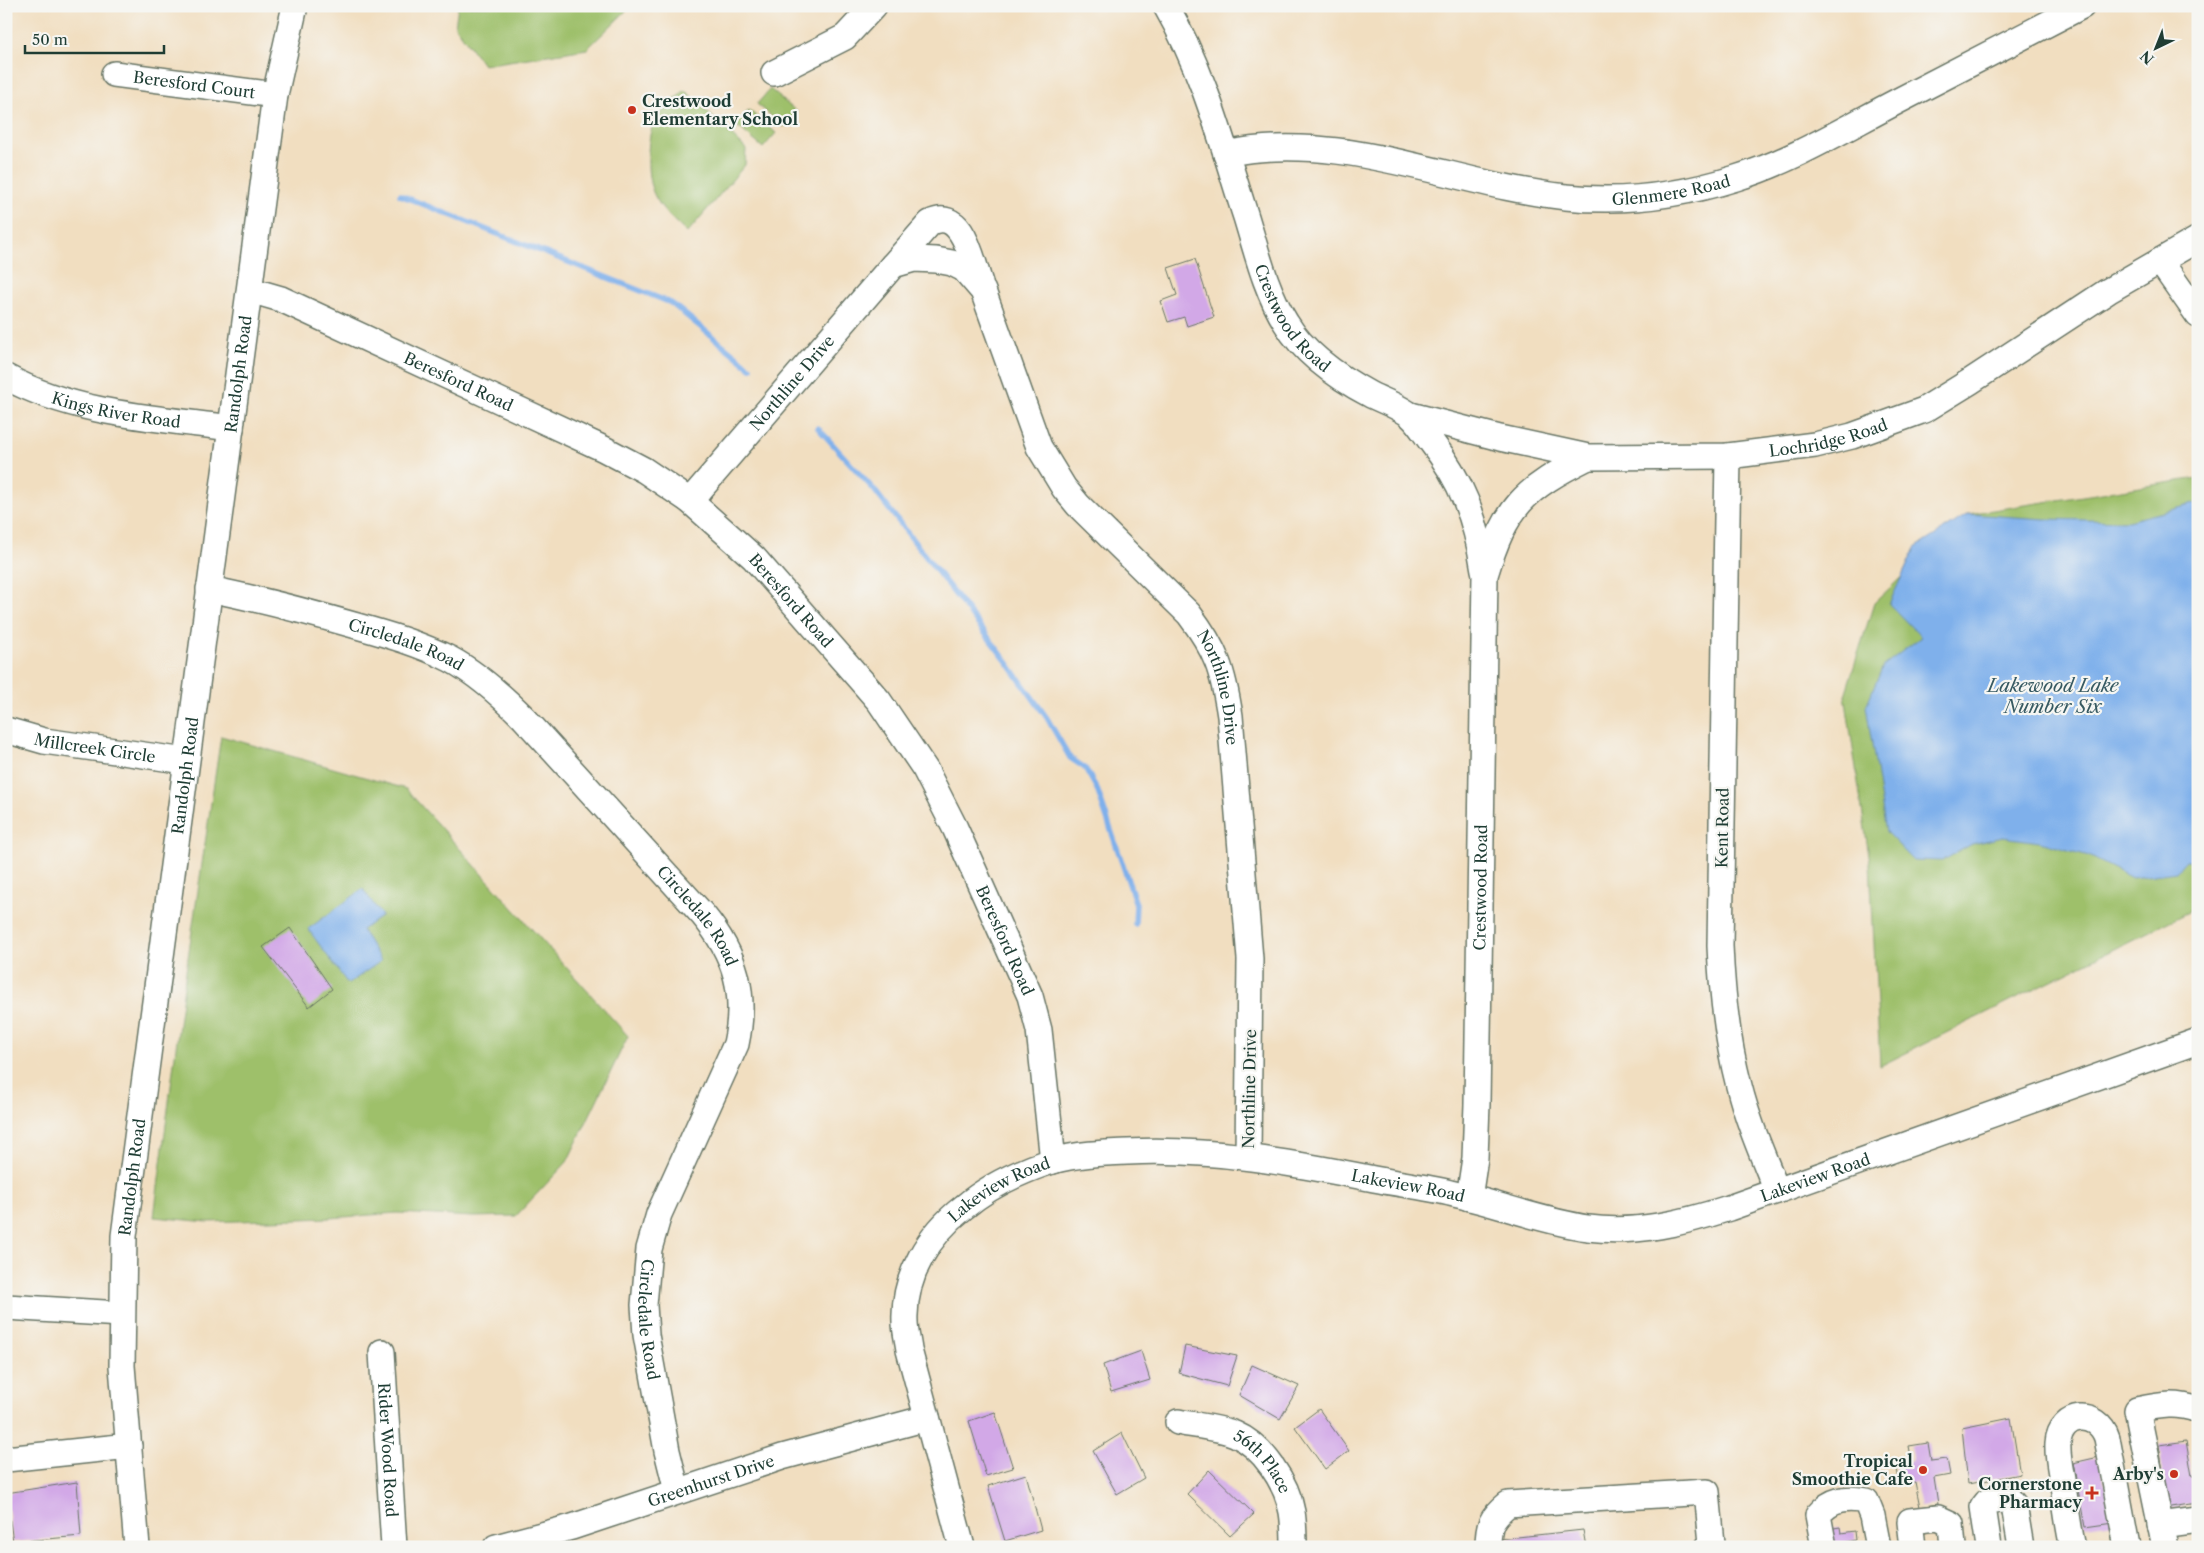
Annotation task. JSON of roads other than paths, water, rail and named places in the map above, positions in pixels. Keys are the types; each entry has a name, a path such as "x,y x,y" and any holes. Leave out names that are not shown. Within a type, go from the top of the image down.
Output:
{"street":[{"name":"Randolph Road","path":"137,1547 122,1366 121,1314 124,1236 132,1164 275,95 295,6"},
{"path":"774,73 845,37 874,6"},
{"name":"Crestwood Road","path":"1166,6 1179,28 1203,83 1267,287 1285,323 1312,355 1334,373 1360,389 1411,415 1442,456 1459,483 1472,514 1479,540 1485,575 1477,1104 1475,1158 1469,1198"},
{"name":"Glenmere Road","path":"1226,154 1250,149 1289,148 1371,156 1436,170 1504,188 1568,198 1626,198 1686,190 1738,178 1771,165 2082,6"},
{"name":"Beresford Court","path":"114,74 275,95"},
{"name":"Northline Drive","path":"690,500 930,223 936,220 954,222 962,232 1039,447 1064,488 1078,505 1189,614 1205,635 1219,662 1225,682 1230,716 1250,959 1248,1157"},
{"name":"Lochridge Road","path":"1411,415 1500,438 1588,456 1728,456 1815,445 1852,436 1924,410 2108,292 2198,239"},
{"name":"Northline Drive","path":"893,265 914,259 952,263 964,269 983,291"},
{"path":"2160,262 2198,315"},
{"name":"Beresford Road","path":"250,290 280,299 604,449 644,470 690,500 754,558 879,701 925,769 959,837 1030,996 1039,1030 1053,1161"},
{"name":"Kings River Road","path":"6,376 51,396 77,404 131,415 231,428"},
{"name":"Crestwood Road","path":"1485,575 1500,532 1530,490 1555,473 1588,456"},
{"name":"Kent Road","path":"1728,456 1720,946 1723,996 1731,1051 1739,1088 1752,1130 1777,1191"},
{"name":"Circledale Road","path":"209,589 317,615 410,641 450,659 474,674 505,698 524,718 703,914 724,943 734,966 739,985 741,1002 740,1025 736,1044 659,1214 649,1248 645,1283 646,1335 667,1451 677,1491"},
{"name":"Millcreek Circle","path":"6,730 44,741 186,761"},
{"name":"Lakeview Road","path":"962,1547 909,1350 905,1321 907,1295 916,1267 939,1230 970,1201 1010,1178 1053,1161 1096,1153 1154,1150 1248,1157 1298,1164 1469,1198 1547,1221 1591,1228 1628,1230 1657,1227 1684,1222 1777,1191 2198,1042"},
{"path":"6,1307 121,1314"},
{"name":"Rider Wood Road","path":"382,1352 394,1547"},
{"path":"2198,1410 2185,1405 2166,1404 2137,1410 2162,1536 2198,1520"},
{"name":"Greenhurst Drive","path":"496,1547 572,1527 782,1457 927,1418"},
{"path":"2073,1547 2060,1468 2058,1441 2064,1426 2071,1421 2087,1418 2097,1422 2107,1438 2127,1547"},
{"name":"56th Place","path":"1178,1422 1234,1434 1251,1444 1263,1456 1283,1485 1288,1496 1294,1525 1294,1547"},
{"path":"6,1459 129,1446"},
{"path":"1488,1547 1488,1533 1493,1516 1508,1504 1707,1492 1712,1543 1708,1547"},
{"path":"1824,1547 1818,1515 1826,1505 1850,1498 1866,1500 1872,1516 1878,1547"},
{"path":"1989,1547 1983,1507 1987,1502 2009,1499 2014,1505 2021,1547"},
{"path":"1913,1547 1910,1521 1938,1518 1951,1524 1954,1547"}],"water":[{"name":"Lakewood Lake Number Six","path":"2198,503 2198,862 2186,861 2176,872 2132,878 2089,856 2040,842 2003,837 1972,844 1942,861 1913,860 1886,832 1866,706 1883,666 1921,637 1889,604 1915,548 1968,514 2046,519 2128,521"},
{"path":"363,889 382,916 362,930 381,961 348,984 308,929"}],"waterway":[{"path":"400,195 671,303 751,368"},
{"path":"818,428 875,491 1005,659 1047,718 1070,758 1085,768 1097,789 1136,904 1135,924"}],"place":[{"name":"Crestwood Elementary School","path":"632,110"},
{"name":"Tropical Smoothie Cafe","path":"1923,1470"},
{"name":"Arby's","path":"2174,1474"},
{"name":"Cornerstone Pharmacy","path":"2092,1493"}]}
